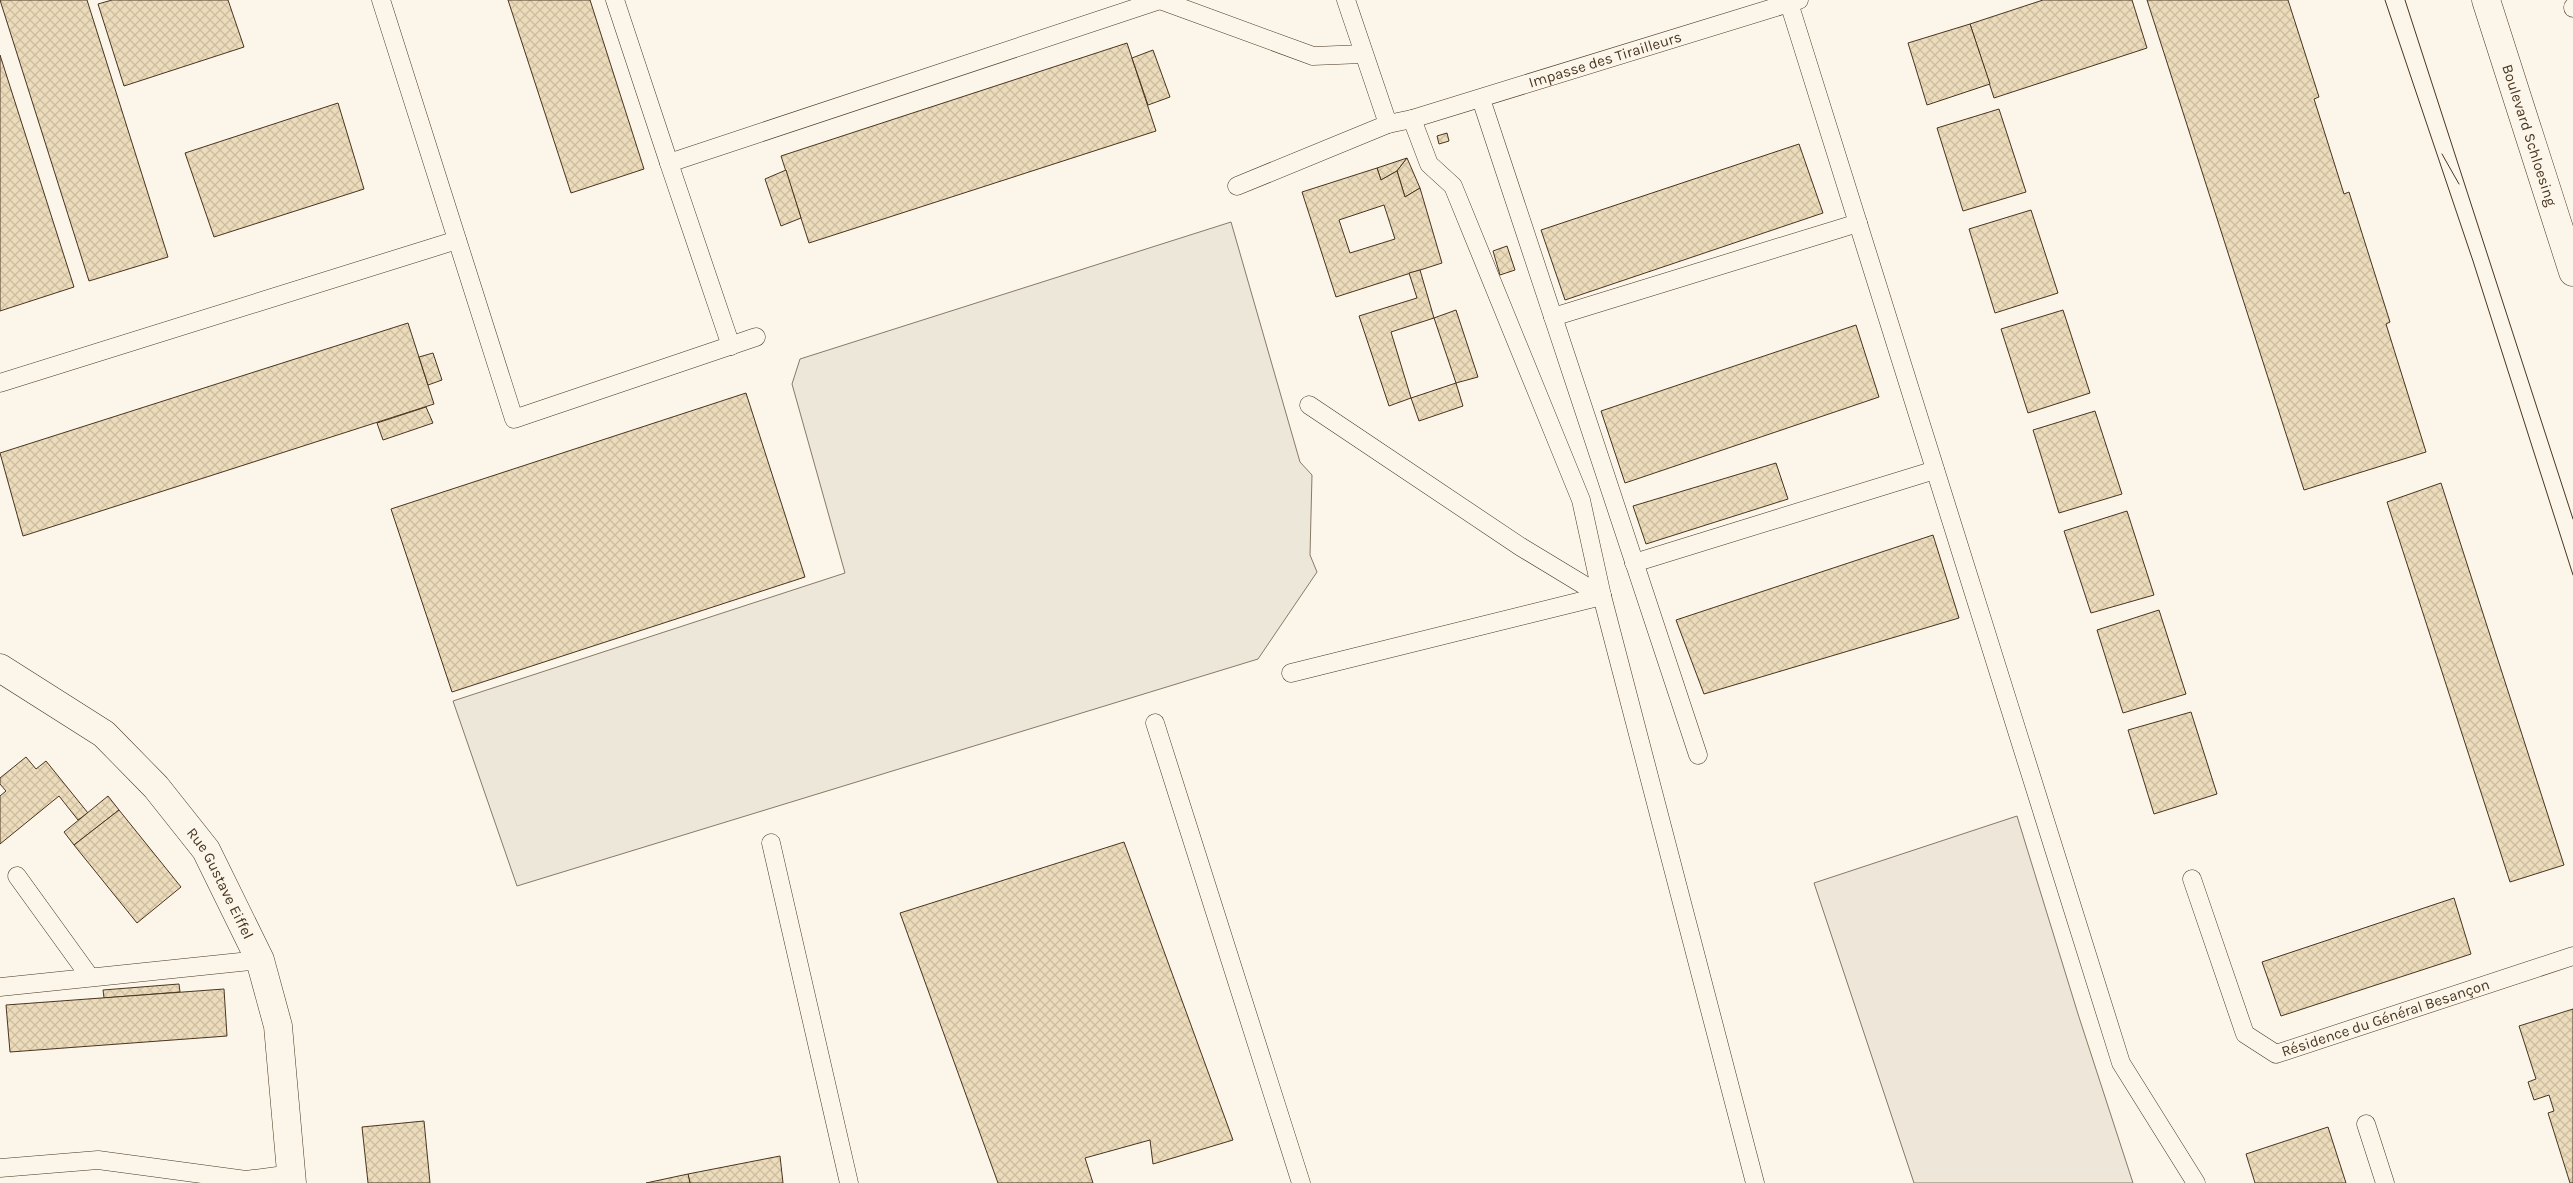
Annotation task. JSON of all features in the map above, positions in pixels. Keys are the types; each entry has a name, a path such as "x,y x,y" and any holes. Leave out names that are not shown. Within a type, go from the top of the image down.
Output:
{"street":[{"name":"Boulevard Schloesing","path":"2486,0 2573,272"},
{"name":"Rue Gustave Eiffel","path":"0,668 104,734 156,787 206,850 260,960 278,1026 292,1179"}],"lane":[{"path":"381,0 514,419 756,338"},
{"path":"615,0 731,346"},
{"path":"669,163 1160,0 1313,56 1363,54"},
{"path":"1346,0 1388,124"},
{"path":"1795,2 1858,223 2121,1063 2196,1183"},
{"name":"Impasse des Tirailleurs","path":"1237,186 1388,124 1481,98 1795,2"},
{"path":"1481,98 1698,755"},
{"path":"1412,118 1429,164 1453,186 1581,500 1602,596 1755,1183"},
{"path":"1553,317 1858,223"},
{"path":"0,383 457,240"},
{"path":"1309,405 1521,547 1602,596"},
{"path":"1634,562 1935,470"},
{"path":"1291,673 1602,596"},
{"path":"1155,723 1301,1183"},
{"path":"771,844 850,1183"},
{"path":"16,876 90,977"},
{"name":"Résidence du Général Besançon","path":"2192,879 2244,1034 2276,1054 2573,956"},
{"path":"0,987 260,960"},
{"path":"2366,1124 2385,1183"},
{"path":"0,1168 98,1160 246,1180 292,1179"}],"shaded area":[{"path":"1231,222 1300,462 1312,475 1310,555 1317,572 1258,659 517,886 453,701 845,573 792,384 800,359"},
{"path":"2017,816 2078,1014 2133,1183 1914,1183 1814,883"}],"building":[{"path":"0,0 87,0 168,257 89,281"},
{"path":"112,0 228,0 244,47 124,86 98,4"},
{"path":"508,0 590,0 644,169 571,193"},
{"path":"2043,0 2132,0 2147,48 1994,98 1970,24"},
{"path":"2147,0 2288,0 2319,97 2314,99 2344,194 2349,192 2390,322 2386,324 2426,452 2304,490"},
{"path":"1970,24 1990,84 1927,105 1908,43"},
{"path":"1127,43 1156,131 809,243 781,156"},
{"path":"1153,50 1170,97 1148,105 1132,58"},
{"path":"0,55 74,287 0,311"},
{"path":"338,103 364,189 214,237 185,153"},
{"path":"1999,109 2026,192 1963,211 1937,128"},
{"path":"1447,133 1449,141 1439,144 1437,136"},
{"path":"1799,144 1823,213 1565,300 1541,230"},
{"path":"1407,158 1397,171 1381,180 1377,168"},
{"path":"1407,158 1420,188 1405,197 1397,171"},
{"path":"1377,168 1381,180 1397,171 1405,197 1420,188 1442,263 1336,297 1302,192","holes":["1384,205 1395,239 1350,253 1339,220"]},
{"path":"786,170 801,218 781,226 765,179"},
{"path":"2031,210 2058,293 1995,313 1969,229"},
{"path":"1507,246 1515,270 1500,275 1493,251"},
{"path":"1420,270 1434,318 1391,332 1411,398 1389,406 1359,316 1417,298 1409,273"},
{"path":"1456,310 1478,377 1456,383 1434,318"},
{"path":"2063,310 2090,393 2028,413 2001,329"},
{"path":"408,323 434,404 23,536 0,453"},
{"path":"1856,325 1879,397 1625,483 1601,411"},
{"path":"433,353 442,380 428,385 419,357"},
{"path":"1456,383 1463,406 1419,421 1411,398"},
{"path":"746,393 805,577 452,692 391,509"},
{"path":"426,407 433,423 383,440 377,423"},
{"path":"2095,411 2122,494 2059,513 2033,430"},
{"path":"1776,463 1788,499 1646,544 1633,506"},
{"path":"2441,483 2564,865 2510,882 2387,502"},
{"path":"2127,511 2154,595 2091,613 2064,531"},
{"path":"1933,535 1959,618 1704,694 1676,620"},
{"path":"2159,610 2186,694 2123,713 2097,630"},
{"path":"2191,712 2217,794 2154,814 2128,730"},
{"path":"26,757 36,769 46,761 88,813 78,820 59,796 0,844 0,796 6,791 0,784 0,778"},
{"path":"108,796 119,810 74,845 64,832"},
{"path":"119,810 181,887 137,923 74,845"},
{"path":"1124,842 1233,1140 1153,1164 1150,1140 1085,1158 1093,1183 998,1183 900,913"},
{"path":"2454,898 2471,954 2281,1016 2262,962"},
{"path":"179,984 180,992 104,998 103,990"},
{"path":"224,989 227,1036 10,1052 6,1005"},
{"path":"2573,1009 2573,1183 2570,1183 2548,1113 2554,1111 2549,1095 2534,1100 2528,1082 2536,1079 2519,1026"},
{"path":"424,1121 430,1183 368,1183 362,1127"},
{"path":"2328,1127 2346,1183 2255,1183 2246,1154"},
{"path":"780,1156 783,1183 690,1183 688,1174"},
{"path":"688,1174 690,1183 646,1183"}],"tram line":[{"path":"2385,0 2473,261 2573,575"},
{"path":"2405,0 2573,519"},
{"path":"2442,154 2459,184"}]}
